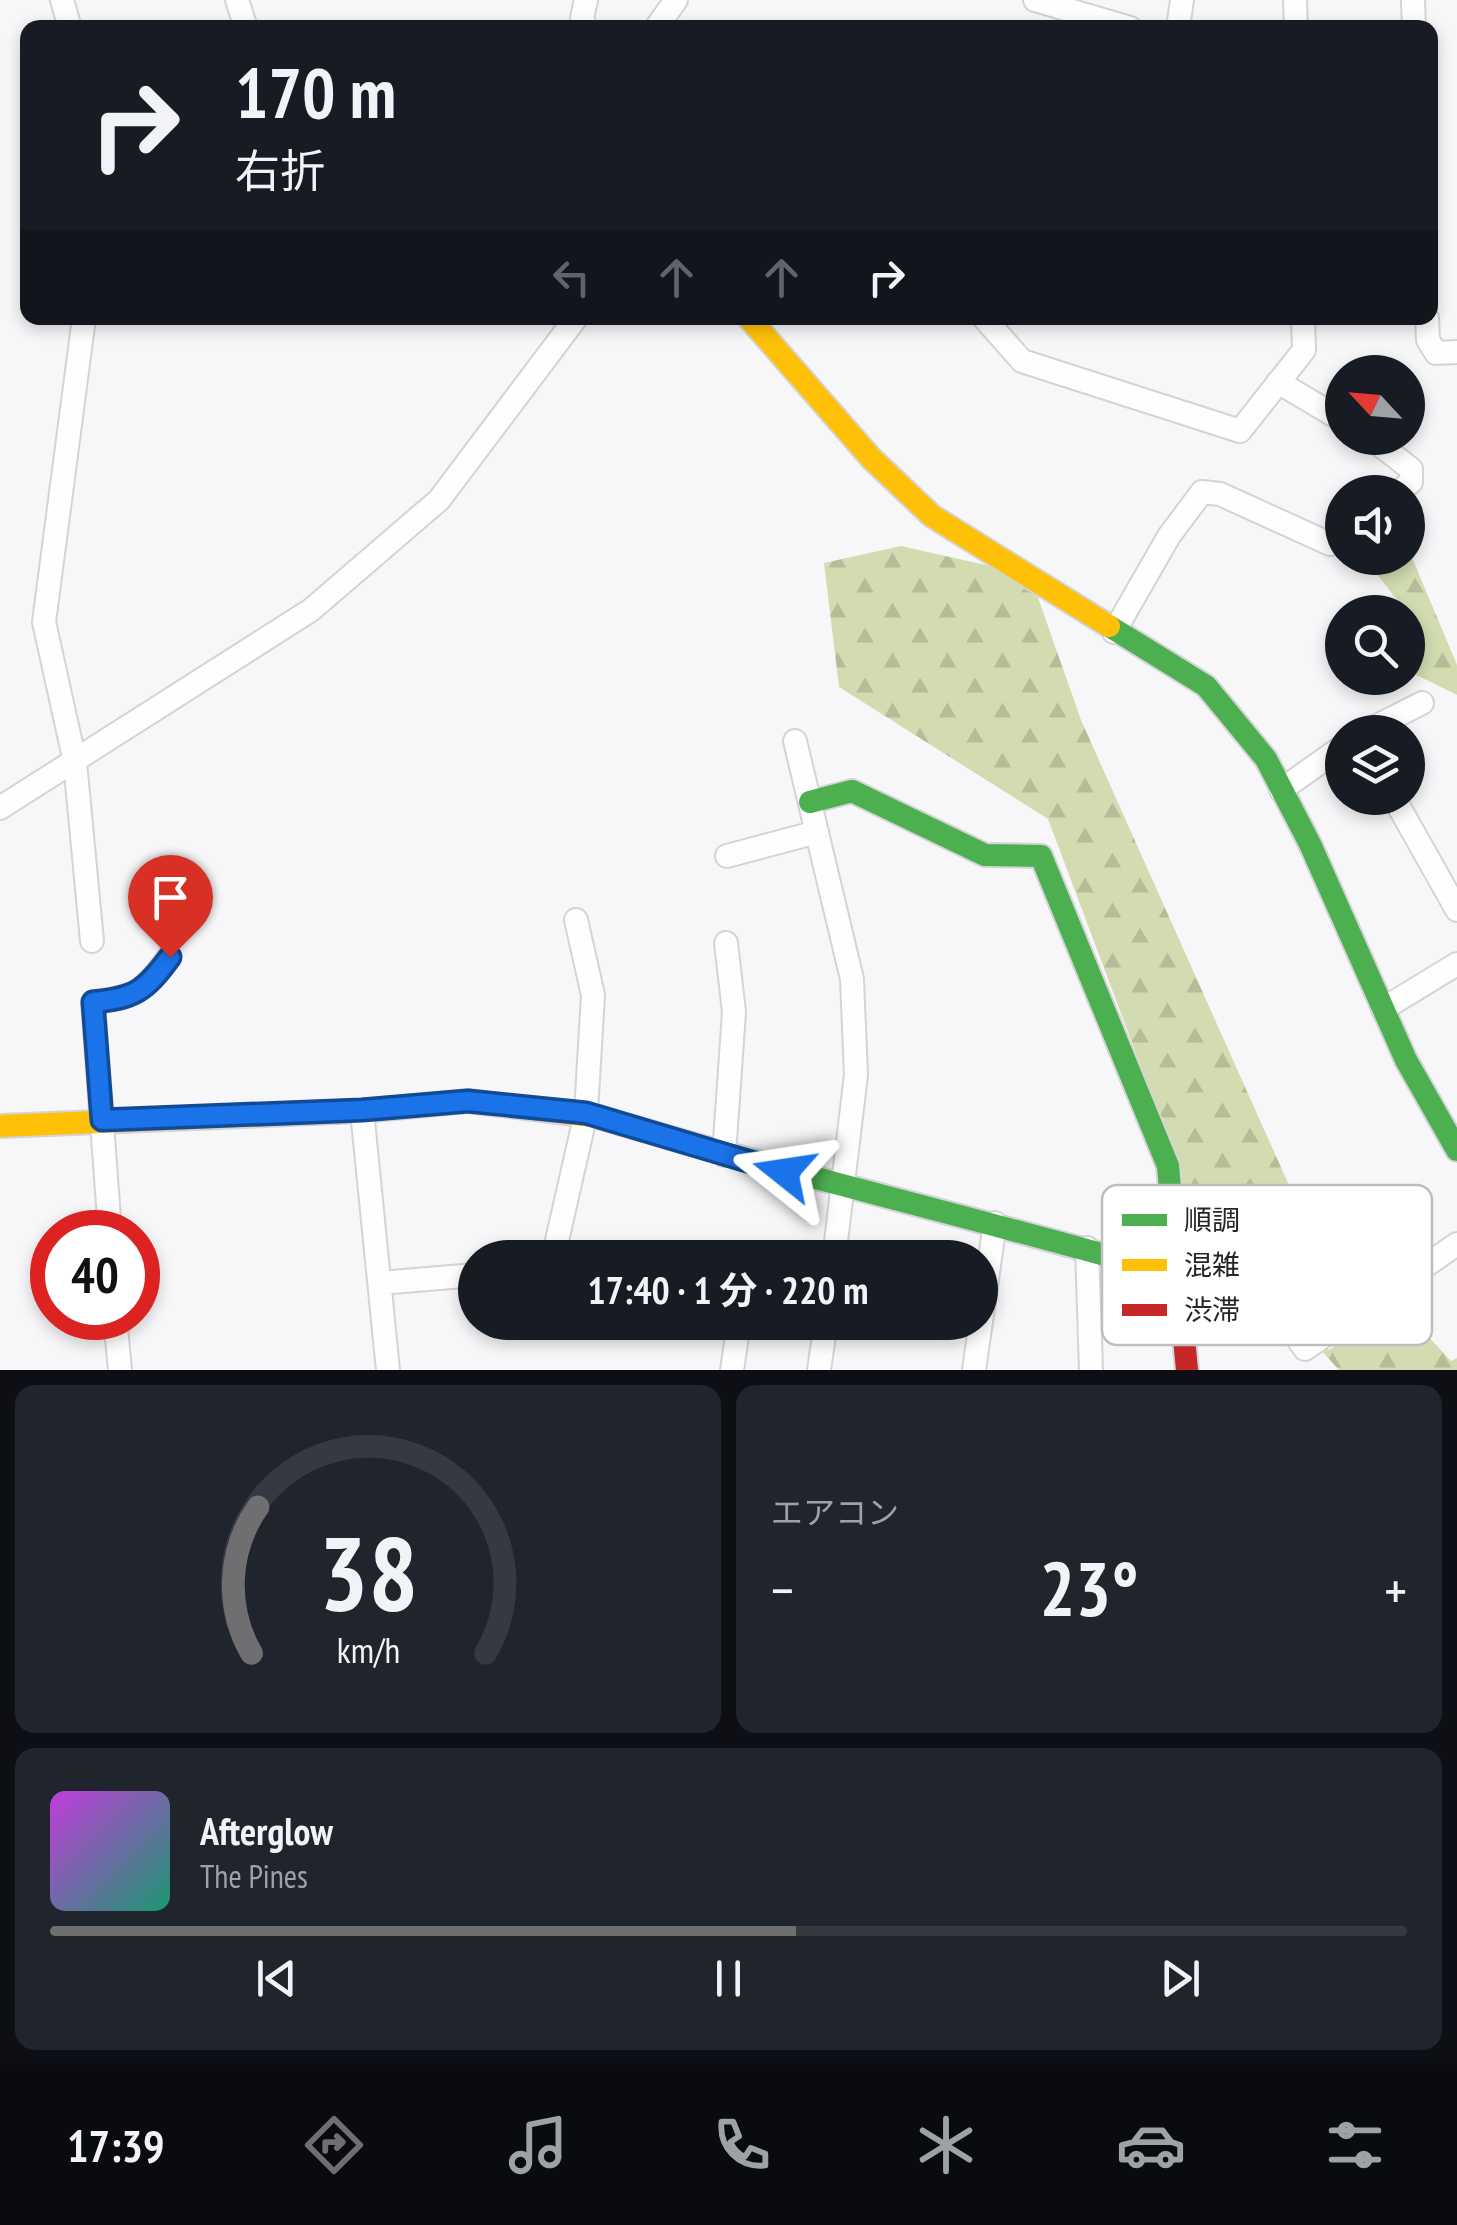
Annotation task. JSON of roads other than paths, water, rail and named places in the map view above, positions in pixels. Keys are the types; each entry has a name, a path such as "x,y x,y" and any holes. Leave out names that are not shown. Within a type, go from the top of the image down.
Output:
{"street":[{"path":"1035,0 1103,20"},
{"path":"83,325 44,622 74,762 92,942"},
{"path":"0,808 311,610 439,500 571,325"},
{"path":"755,325 871,458 932,516 1206,686 1234,712 1301,823 1418,1089 1457,1150"},
{"path":"990,325 1022,361 1240,431 1304,350 1303,325"},
{"path":"1427,325 1428,340 1436,353 1457,352"},
{"path":"1278,382 1325,410"},
{"path":"1393,455 1411,469 1411,475"},
{"path":"1114,632 1169,536 1202,492 1220,494 1325,542"},
{"path":"1398,715 1422,703"},
{"path":"795,741 852,979 856,1075 837,1240"},
{"path":"1281,790 1325,759"},
{"path":"810,802 852,791 985,855 1041,856 1168,1166 1170,1185"},
{"path":"1404,815 1457,910"},
{"path":"727,856 817,832"},
{"path":"557,1240 586,1113 593,995 576,920"},
{"path":"724,1155 734,1012 726,943"},
{"path":"108,1210 93,1002 128,998 151,982 170,957"},
{"path":"1383,1010 1457,964"},
{"path":"0,1126 362,1110 468,1101 586,1113 844,1188 1102,1253"},
{"path":"362,1110 388,1370"},
{"path":"974,1370 995,1223"},
{"path":"1432,1263 1457,1244"},
{"path":"1086,1248 1092,1370"},
{"path":"380,1283 458,1276"},
{"path":"118,1340 120,1370"},
{"path":"732,1370 736,1340"},
{"path":"819,1370 823,1340"},
{"path":"1185,1345 1187,1370"}]}
